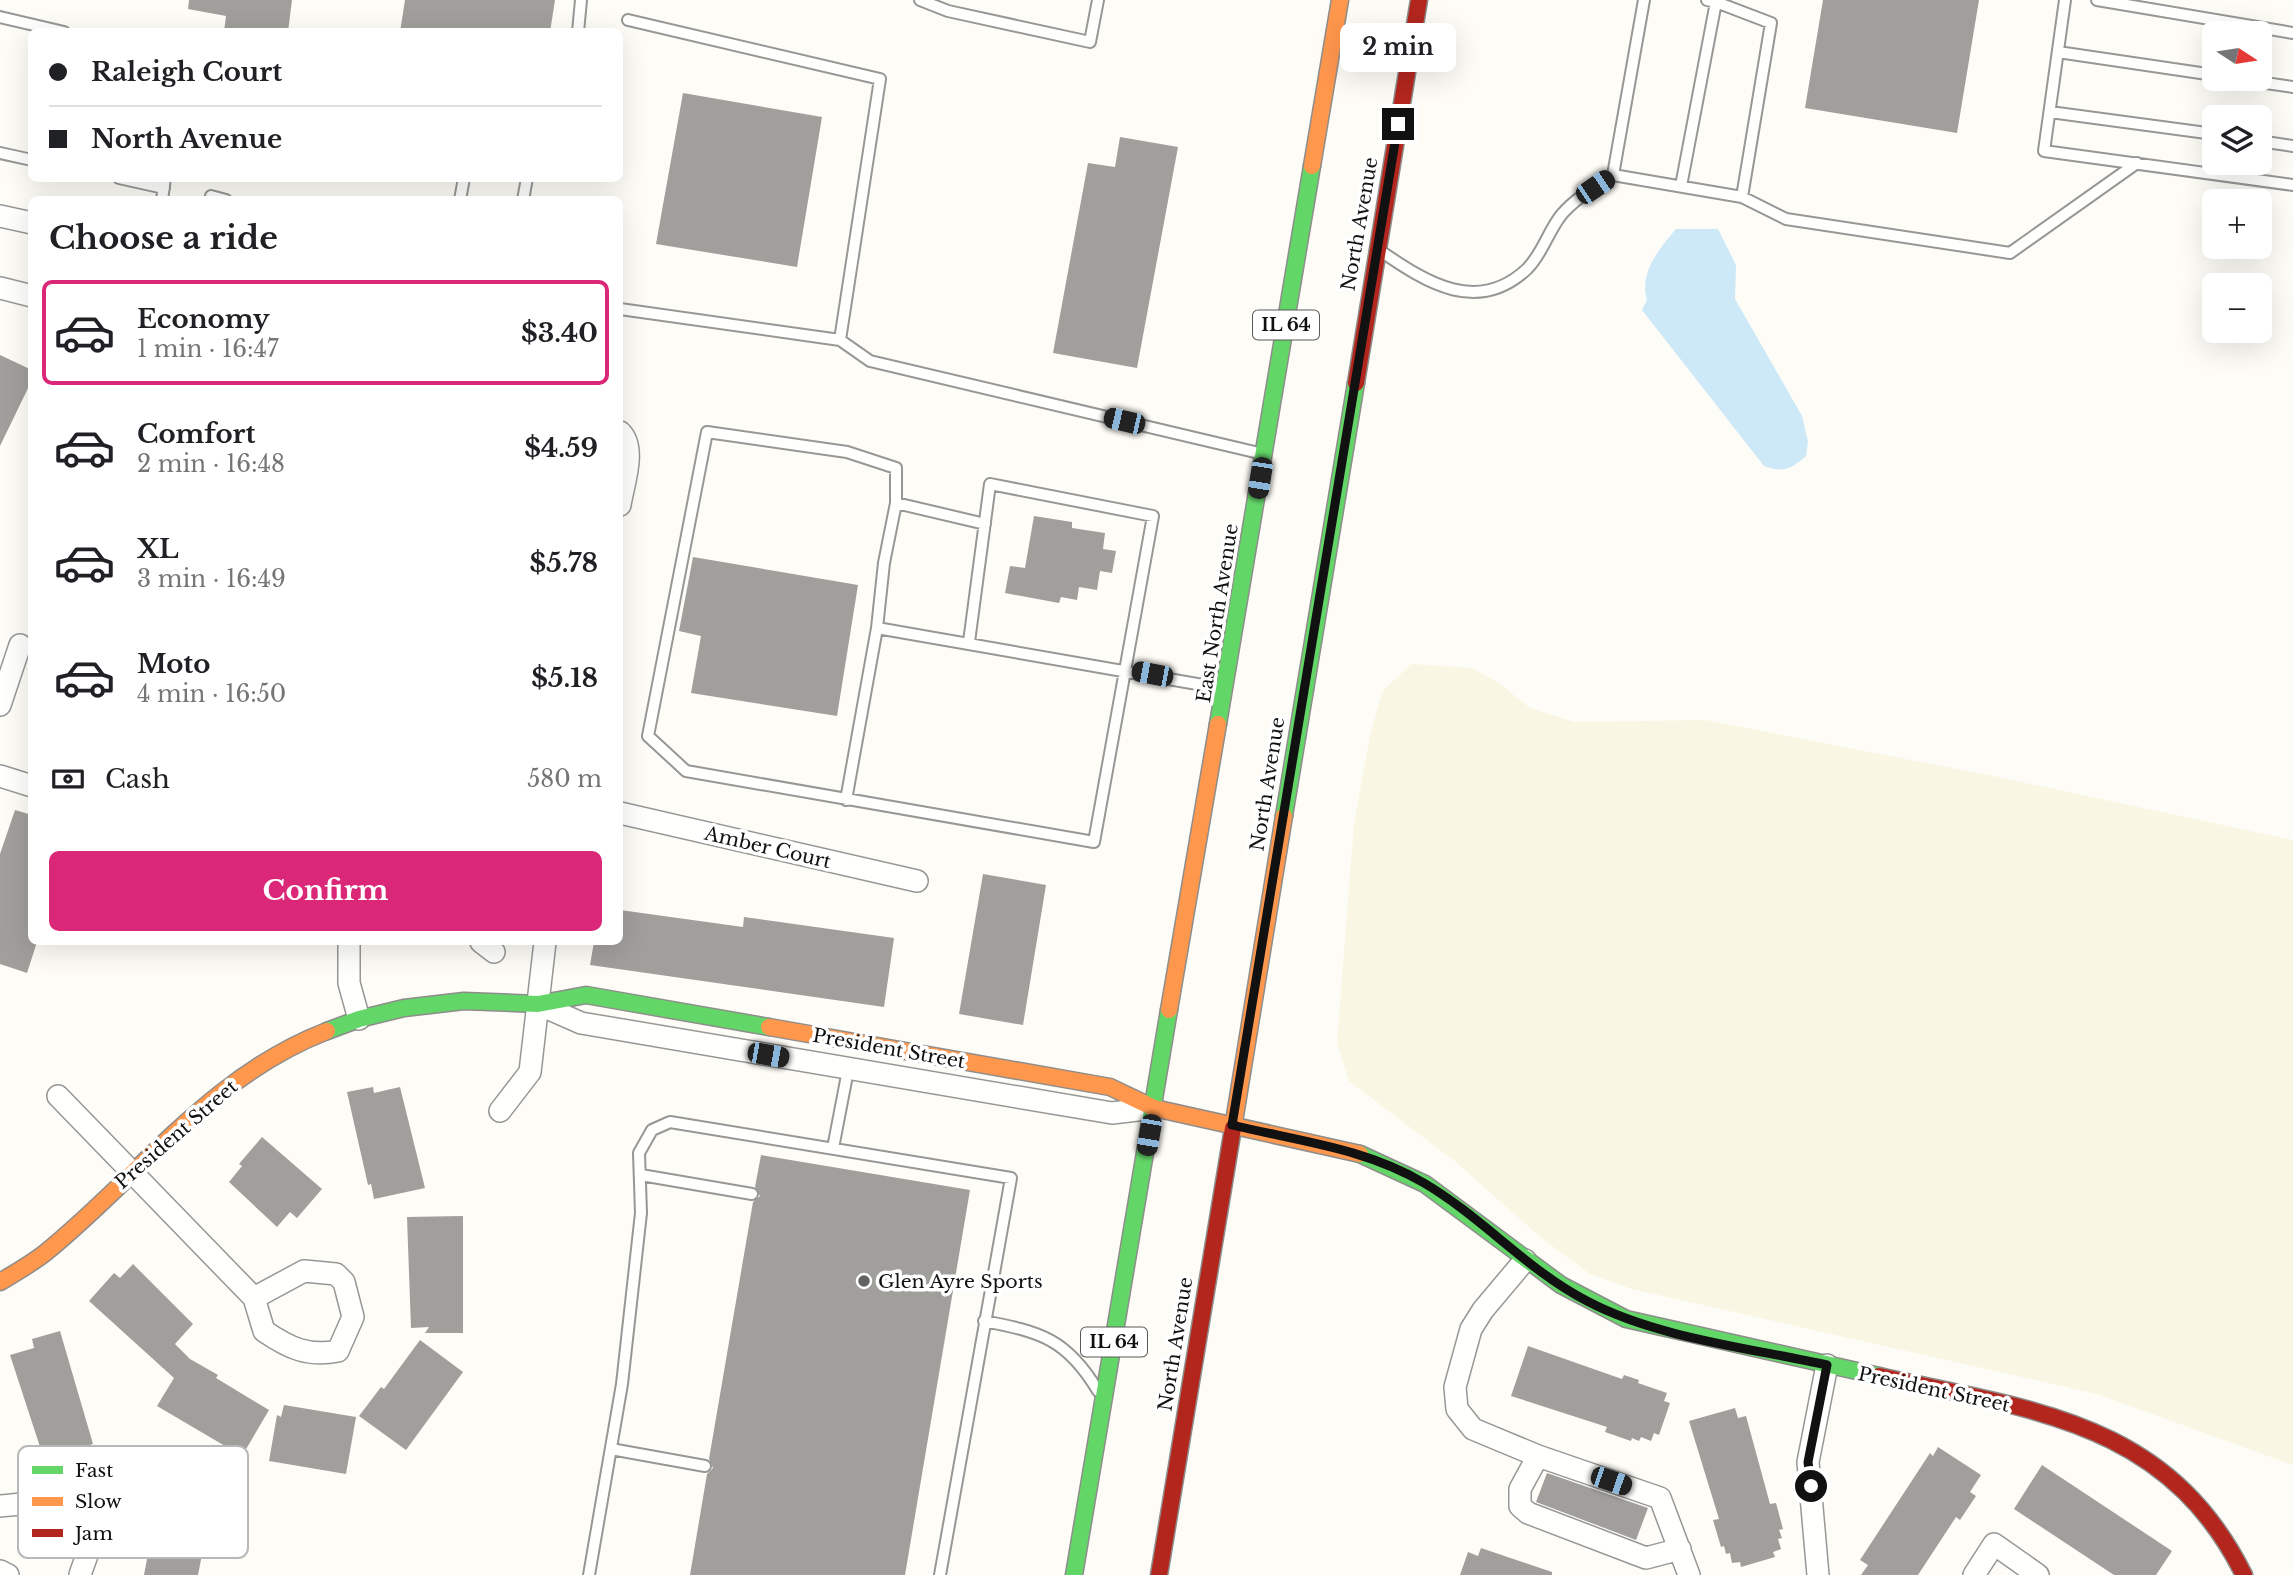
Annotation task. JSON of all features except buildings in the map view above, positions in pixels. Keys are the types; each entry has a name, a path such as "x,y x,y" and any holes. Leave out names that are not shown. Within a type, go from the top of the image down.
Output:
{"main road":[{"name":"East North Avenue","path":"1154,1108 1340,0"},
{"name":"North Avenue","path":"1158,1575 1419,0"},
{"name":"President Street","path":"0,1282 44,1254 235,1080 299,1042 359,1019 404,1008 464,1001 538,1004 586,995 1110,1087 1154,1108 1349,1150 1397,1168 1436,1191 1525,1260 1587,1301 1626,1319 2054,1415 2117,1439 2163,1470 2184,1488 2234,1550 2244,1575"},
{"name":"IL 64","path":"1074,1575 1154,1108"}],"street":[{"path":"0,216 28,222"},
{"path":"0,288 28,295"},
{"path":"623,438 628,454 623,486"},
{"path":"0,705 20,645"},
{"path":"0,776 28,785"},
{"name":"Amber Court","path":"623,814 917,881"},
{"path":"349,945 349,983 359,1019"},
{"path":"500,1111 530,1072 545,945"},
{"name":"President Street","path":"538,1004 581,1023 848,1069 1112,1113 1154,1108"},
{"path":"58,1096 254,1298 264,1331 290,1348 319,1355 338,1351 353,1317 344,1282 335,1274 304,1271 254,1298"},
{"path":"1525,1260 1472,1329 1455,1387 1457,1409 1473,1429 1538,1456 1660,1498 1689,1575"},
{"path":"1818,1575 1808,1462 1827,1365"},
{"path":"1538,1456 1520,1489 1520,1506 1528,1513 1646,1558 1680,1549"},
{"path":"0,1506 18,1505"},
{"path":"1974,1575 1994,1544 2038,1575"},
{"path":"80,1575 85,1558"},
{"path":"0,1571 8,1575"}],"lane":[{"path":"578,28 581,0"},
{"path":"920,0 949,5 1090,42 1098,0"},
{"path":"1613,175 1644,0"},
{"path":"2065,0 2044,151 2293,185"},
{"path":"2097,0 2293,33"},
{"path":"1681,186 1712,1 1771,23 1741,197"},
{"path":"0,17 47,28"},
{"path":"628,20 880,79 840,340"},
{"path":"2058,52 2202,73"},
{"path":"2272,84 2293,87"},
{"path":"2050,111 2202,132"},
{"path":"2272,143 2293,146"},
{"path":"0,153 28,159"},
{"path":"1377,248 1437,287 1467,293 1489,290 1511,281 1528,269 1561,216 1576,200 1613,175 1741,197 1786,219 2010,254 2137,163"},
{"path":"135,182 163,189"},
{"path":"623,309 840,340 870,361 1264,454"},
{"path":"846,800 896,503 896,468 847,452 707,432 648,736 686,771 846,800 1094,842 1153,516 990,484 969,642"},
{"path":"896,503 985,524"},
{"path":"877,628 1127,669 1226,689"},
{"path":"833,1148 853,1042"},
{"path":"589,1575 622,1384 641,1213 639,1153 652,1130 670,1122 1012,1178 940,1575"},
{"path":"641,1175 752,1194"},
{"path":"984,1321 1040,1334 1058,1342 1080,1364 1104,1402"},
{"path":"611,1449 705,1466"}],"shaded area":[{"path":"1411,664 1472,668 1499,683 1530,708 1574,722 1705,720 1998,777 2293,840 2293,1465 2097,1394 1632,1289 1590,1274 1540,1237 1457,1163 1349,1081 1337,1042 1354,824 1370,735 1383,691"}],"water":[{"path":"1676,229 1718,229 1736,265 1735,299 1802,416 1808,442 1806,456 1791,467 1776,469 1764,466 1642,310 1647,300 1645,290 1648,271 1657,253"}],"traffic: fast":[{"path":"1218,724 1312,166"},
{"path":"1284,816 1356,383"},
{"path":"327,1031 359,1019 404,1008 464,1001 538,1004 586,995 769,1027"},
{"path":"1074,1575 1169,1010"},
{"path":"1360,1154 1425,1184 1561,1285 1626,1319 1879,1376"}],"traffic: slow":[{"path":"1312,166 1340,0"},
{"path":"1169,1010 1218,724"},
{"path":"1233,1128 1284,816"},
{"path":"769,1027 1110,1087 1154,1108 1360,1154"},
{"path":"0,1282 45,1253 211,1101 285,1050 327,1031"}],"traffic: jam":[{"path":"1356,383 1419,0"},
{"path":"1159,1575 1233,1128"},
{"path":"1879,1376 2041,1413 2089,1430 2134,1453 2176,1483 2212,1523 2244,1575"}],"place":[{"name":"Glen Ayre Sports","path":"864,1281"}],"route":[{"path":"1398,124 1232,1125 1349,1150 1397,1168 1425,1184 1561,1285 1587,1301 1626,1319 1827,1365 1808,1462 1811,1486"}]}
